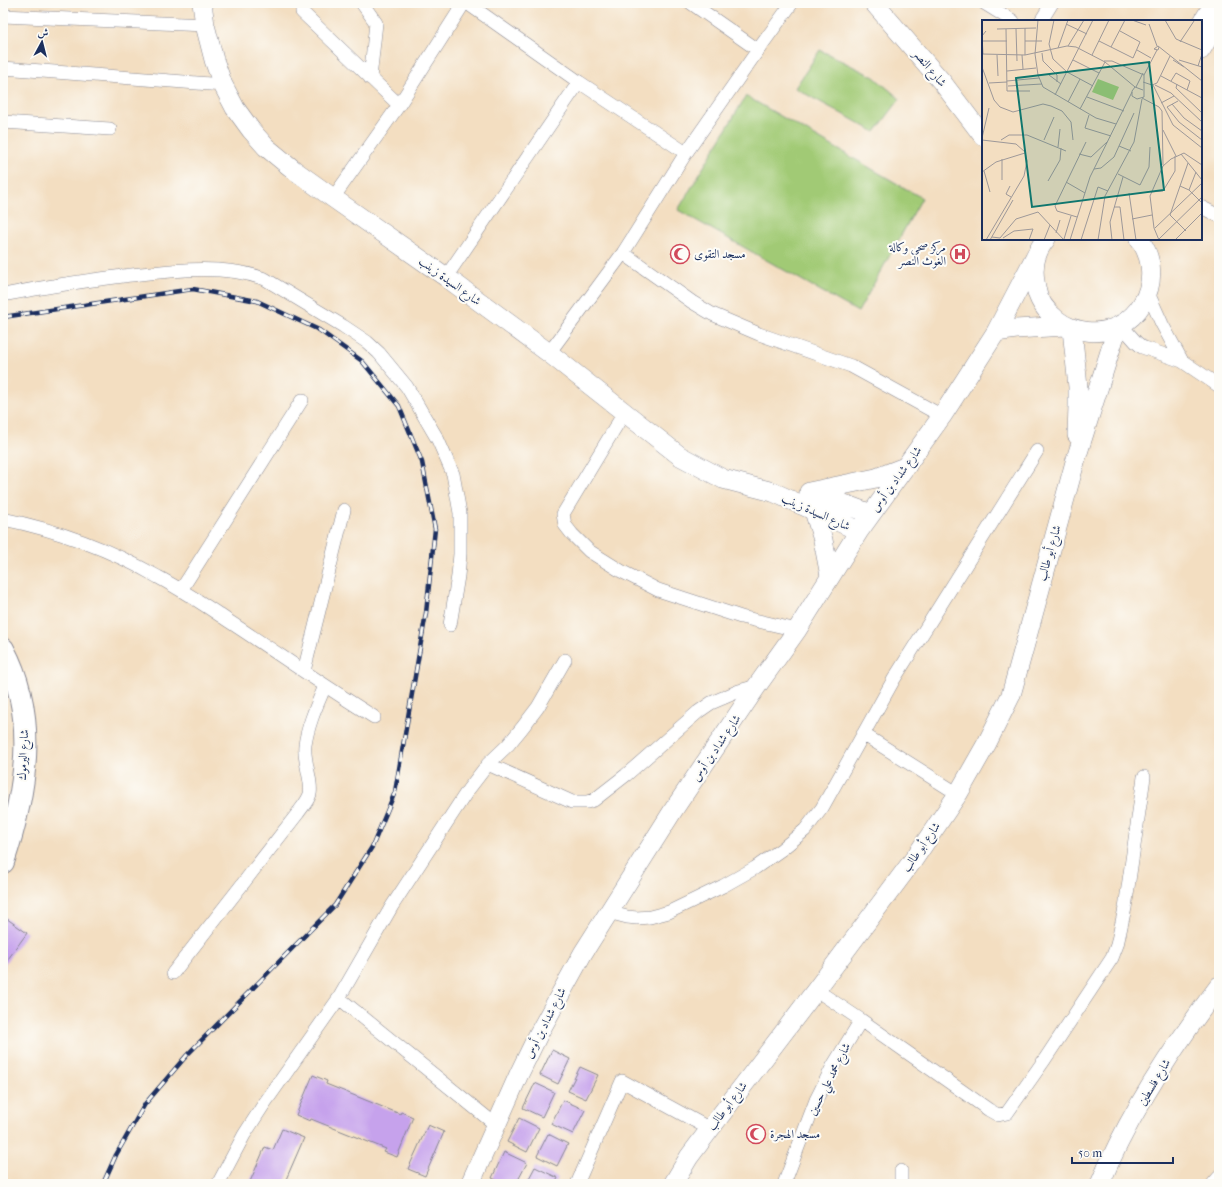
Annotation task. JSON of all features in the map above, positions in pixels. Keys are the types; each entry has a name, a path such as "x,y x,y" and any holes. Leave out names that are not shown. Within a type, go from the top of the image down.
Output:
{"highway":[{"name":"شارع اليرموك","path":"3,649 10,662 22,699 25,720 25,745 21,794 3,862"}],"street":[{"name":"شارع السيدة زينب","path":"202,3 205,25 223,85 235,108 251,130 266,146 333,198 446,277 549,353 680,456 704,470 732,482 772,492 859,531"},
{"path":"362,3 376,23 370,78"},
{"path":"333,198 399,105 466,3 579,82 686,153"},
{"path":"690,3 758,50"},
{"path":"549,353 623,253 686,153 792,3"},
{"name":"شارع النصر","path":"874,3 942,82 982,135"},
{"path":"984,3 1011,20"},
{"path":"1042,20 1052,3"},
{"path":"1202,23 1214,3"},
{"path":"302,12 399,105"},
{"path":"3,16 205,25"},
{"path":"1202,48 1219,19"},
{"path":"3,68 223,85"},
{"path":"446,277 579,82"},
{"path":"3,122 110,129"},
{"path":"1202,208 1219,216"},
{"path":"996,332 1016,329 1068,327 1095,332 1119,326 1137,312 1148,293 1151,277 1150,262 1143,242"},
{"path":"1040,244 1033,274 1037,295 1048,313 1068,327"},
{"name":"شارع شداد بن أوس","path":"470,1184 539,1033 564,986 608,912 674,809 757,686 797,630 859,531 942,416 996,332 1040,244"},
{"path":"623,253 692,302 712,314 759,334 851,366 942,416"},
{"path":"3,295 48,286 153,273 213,269 226,270 252,274 265,279 367,342 391,367 407,388 438,440 453,474 459,507 461,533 458,576 450,625"},
{"path":"1148,293 1162,324 1182,361"},
{"path":"1119,326 1142,347 1182,361 1219,386"},
{"name":"شارع أبو طالب","path":"673,1184 689,1157 914,859 958,794 987,743 1010,695 1075,462 1119,326"},
{"name":"شارع أبو طالب","path":"1068,327 1077,368 1078,404 1075,462"},
{"path":"181,590 302,400"},
{"path":"624,413 563,514 566,525 572,534 589,551 621,571 658,590 741,617 797,630"},
{"path":"608,912 637,918 650,917 670,912 748,872 782,849 805,830 814,819 833,789 862,734 894,679 1037,451"},
{"path":"809,492 876,478 907,466"},
{"name":"شارع السيدة زينب","path":"772,492 809,492 825,496 871,514"},
{"path":"304,671 344,510"},
{"path":"814,511 823,540 830,576"},
{"path":"3,519 38,527 110,553 157,576 181,590 374,717"},
{"path":"218,1184 244,1135 339,998 392,906 468,790 488,764 508,745 534,712 565,660"},
{"path":"173,973 309,797 310,790 304,755 305,746 308,729 325,686"},
{"path":"488,764 572,802 587,802 594,800 626,775 698,712 711,703 739,691 757,686"},
{"path":"862,734 958,794"},
{"path":"816,990 989,1110 998,1115 1007,1113 1112,958 1117,945 1125,908 1144,777"},
{"name":"شارع فلسطين","path":"1100,1184 1112,1156 1133,1116 1168,1058 1219,986"},
{"path":"339,998 496,1125"},
{"name":"شارع محمد علي حسين","path":"784,1184 818,1095 833,1066 861,1020"},
{"path":"577,1184 622,1081 710,1129"},
{"path":"1213,1184 1219,1177"}],"green space":[{"path":"820,50 874,77 900,99 875,132 795,88"},
{"path":"746,96 922,198 858,312 678,210"}],"building":[{"path":"3,916 27,933 3,966"},
{"path":"552,1050 570,1059 558,1084 540,1075"},
{"path":"580,1067 598,1075 586,1099 568,1091"},
{"path":"313,1075 327,1081 326,1084 400,1114 401,1112 413,1117 397,1157 384,1152 386,1149 311,1119 310,1121 296,1115"},
{"path":"535,1083 554,1092 542,1117 523,1108"},
{"path":"563,1100 585,1110 573,1134 551,1124"},
{"path":"519,1118 539,1128 527,1152 507,1142"},
{"path":"428,1125 444,1132 425,1176 408,1169"},
{"path":"282,1129 304,1138 284,1184 249,1184 265,1147 273,1150"},
{"path":"548,1134 568,1144 557,1166 537,1156"},
{"path":"504,1152 527,1163 516,1184 504,1184 492,1178"},
{"path":"535,1167 558,1178 555,1184 526,1184"}],"railway":[{"path":"3,317 193,289 257,301 319,330 362,361 399,406 422,462 435,529 426,613 395,792 372,847 335,905 187,1055 145,1104 116,1155 103,1184"}],"place":[{"name":"مسجد التقوى","path":"680,254"},
{"name":"مركز صحي وكالة الغوث النصر","path":"960,254"},
{"name":"مسجد الهجرة","path":"756,1134"}]}
